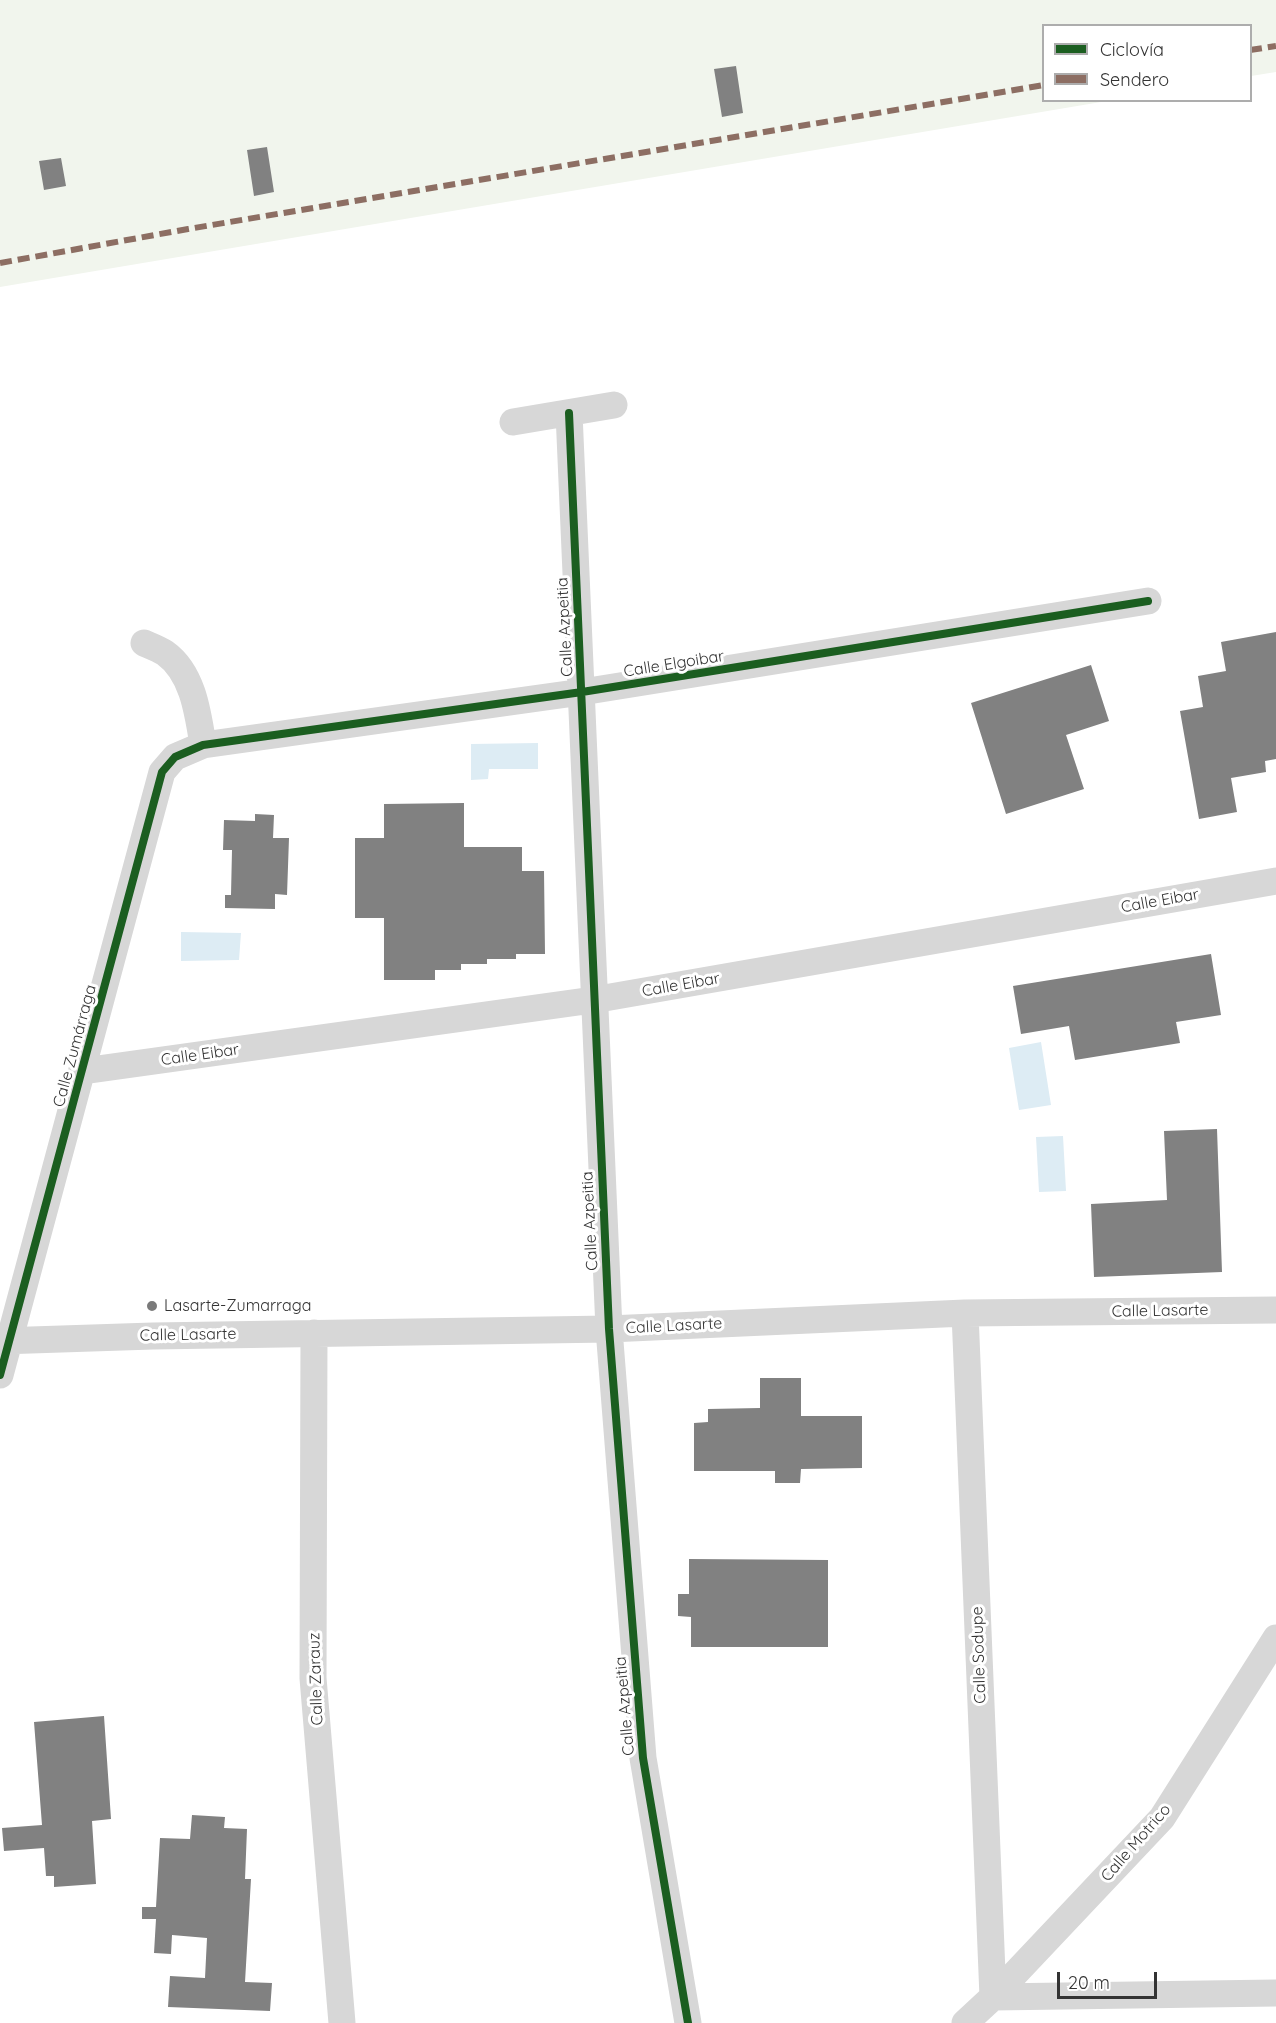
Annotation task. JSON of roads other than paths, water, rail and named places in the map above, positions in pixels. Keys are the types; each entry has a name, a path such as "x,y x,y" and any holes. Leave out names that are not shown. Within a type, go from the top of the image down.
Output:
{"street":[{"path":"513,422 614,405"},
{"name":"Calle Azpeitia","path":"569,413 609,1329 643,1758 688,2023"},
{"name":"Calle Elgoibar","path":"203,744 582,692 1148,601"},
{"path":"144,643 166,653 183,671 197,708 203,744"},
{"name":"Calle Zumárraga","path":"0,1375 5,1341 83,1071 162,772 175,757 203,744"},
{"name":"Calle Eibar","path":"83,1071 593,1000 1276,881"},
{"name":"Calle Lasarte","path":"5,1341 314,1333 609,1329 965,1313 1276,1310"},
{"name":"Calle Sodupe","path":"965,1313 993,1997"},
{"name":"Calle Zarauz","path":"314,1333 313,1678 342,2023"},
{"name":"Calle Motrico","path":"965,2023 993,1997 1162,1818 1276,1638"},
{"path":"993,1997 1276,1993"}],"place":[{"name":"Lasarte-Zumarraga","path":"152,1306"}]}
